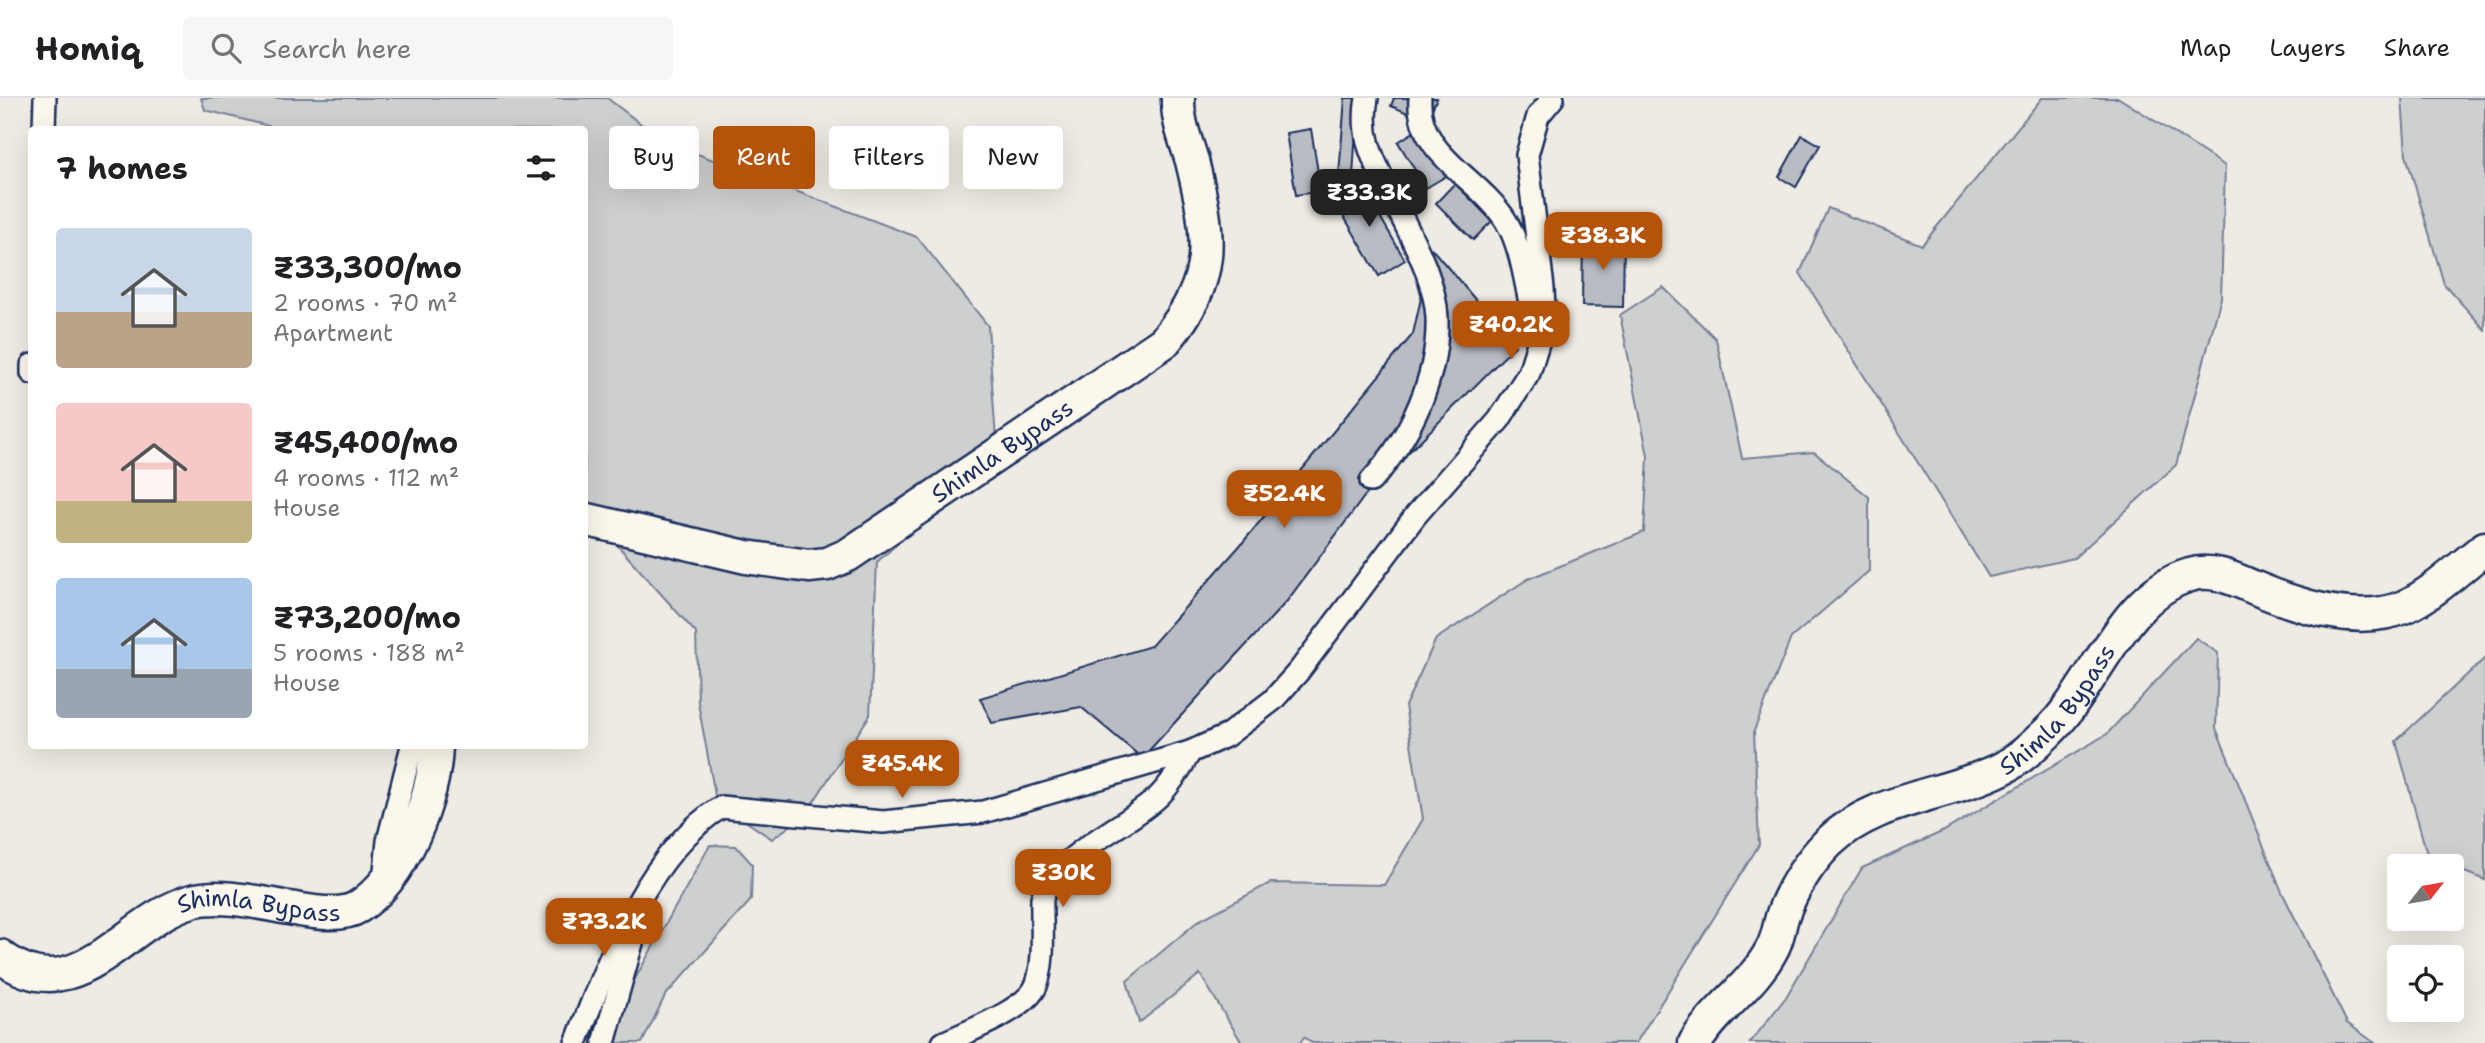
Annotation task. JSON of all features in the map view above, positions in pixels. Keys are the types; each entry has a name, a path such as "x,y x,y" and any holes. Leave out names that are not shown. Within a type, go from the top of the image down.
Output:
{"highway":[{"name":"Shimla Bypass","path":"588,520 746,557 809,565 827,564 848,555 1164,342 1187,314 1207,264 1206,233 1178,98"},
{"name":"Shimla Bypass","path":"1695,1043 1768,957 1794,891 1828,843 1849,826 1884,808 1991,773 2021,755 2063,717 2112,643 2140,608 2180,578 2204,572 2217,574 2302,603 2365,615 2404,607 2485,548"},
{"name":"Shimla Bypass","path":"0,956 16,968 27,972 58,976 104,955 168,911 189,901 232,897 331,915 358,907 383,887 403,855 431,785 436,749"}],"street":[{"path":"44,126 46,98"},
{"path":"1367,98 1364,129 1368,151 1425,268 1437,316 1428,379 1412,422 1395,455 1371,481"},
{"path":"1420,98 1419,117 1425,134 1497,209 1510,229 1539,340"},
{"path":"576,1043 613,947 649,886 689,833 720,807 883,822 983,812 1190,752 1226,736 1273,700 1343,614 1416,515 1499,420 1529,373 1544,310 1527,155 1538,116 1553,98"},
{"path":"383,887 388,841 411,749"},
{"path":"943,1043 1019,1004 1031,994 1039,972 1042,898 1046,887 1068,863 1157,798 1175,777 1190,752"},
{"path":"604,1043 622,971 649,886"}],"shaded area":[{"path":"201,98 607,98 643,126 609,126 609,189 699,189 699,155 713,160 713,189 790,189 917,237 988,326 997,454 877,562 870,715 805,815 772,839 716,801 698,703 696,633 588,512 588,126 269,126 205,110"},
{"path":"2042,98 2119,98 2225,166 2221,298 2176,465 2074,558 1989,577 1800,273 1828,208 1922,245"},
{"path":"2402,98 2485,98 2485,330 2444,284 2406,155"},
{"path":"1663,287 1716,339 1742,458 1814,452 1869,497 1869,571 1791,638 1754,731 1759,845 1636,1043 1312,1043 1304,1037 1300,1043 1242,1043 1200,974 1139,1023 1127,981 1198,921 1270,883 1384,885 1423,819 1405,706 1436,639 1528,579 1644,532 1648,456 1620,315"},
{"path":"2196,638 2218,653 2216,728 2282,892 2347,1023 2375,1043 1750,1043 1786,997 1862,868 1944,831 2107,734"},
{"path":"2485,658 2485,880 2464,872 2464,854 2427,854 2396,741"},
{"path":"710,845 736,846 752,864 751,900 665,996 642,1043 599,1043"}],"building":[{"path":"1345,98 1358,98 1353,176 1339,175"},
{"path":"1394,98 1437,98 1427,121 1391,106"},
{"path":"1425,125 1453,172 1426,188 1398,142"},
{"path":"1311,129 1321,191 1296,195 1286,133"},
{"path":"1802,135 1820,145 1796,187 1779,177"},
{"path":"1360,182 1405,260 1379,276 1333,198"},
{"path":"1455,183 1492,221 1473,240 1436,203"},
{"path":"1583,238 1624,238 1623,307 1582,306"},
{"path":"1432,249 1515,346 1364,497 1287,601 1142,758 1081,707 992,723 980,698 1151,646 1244,541 1413,334"}]}
